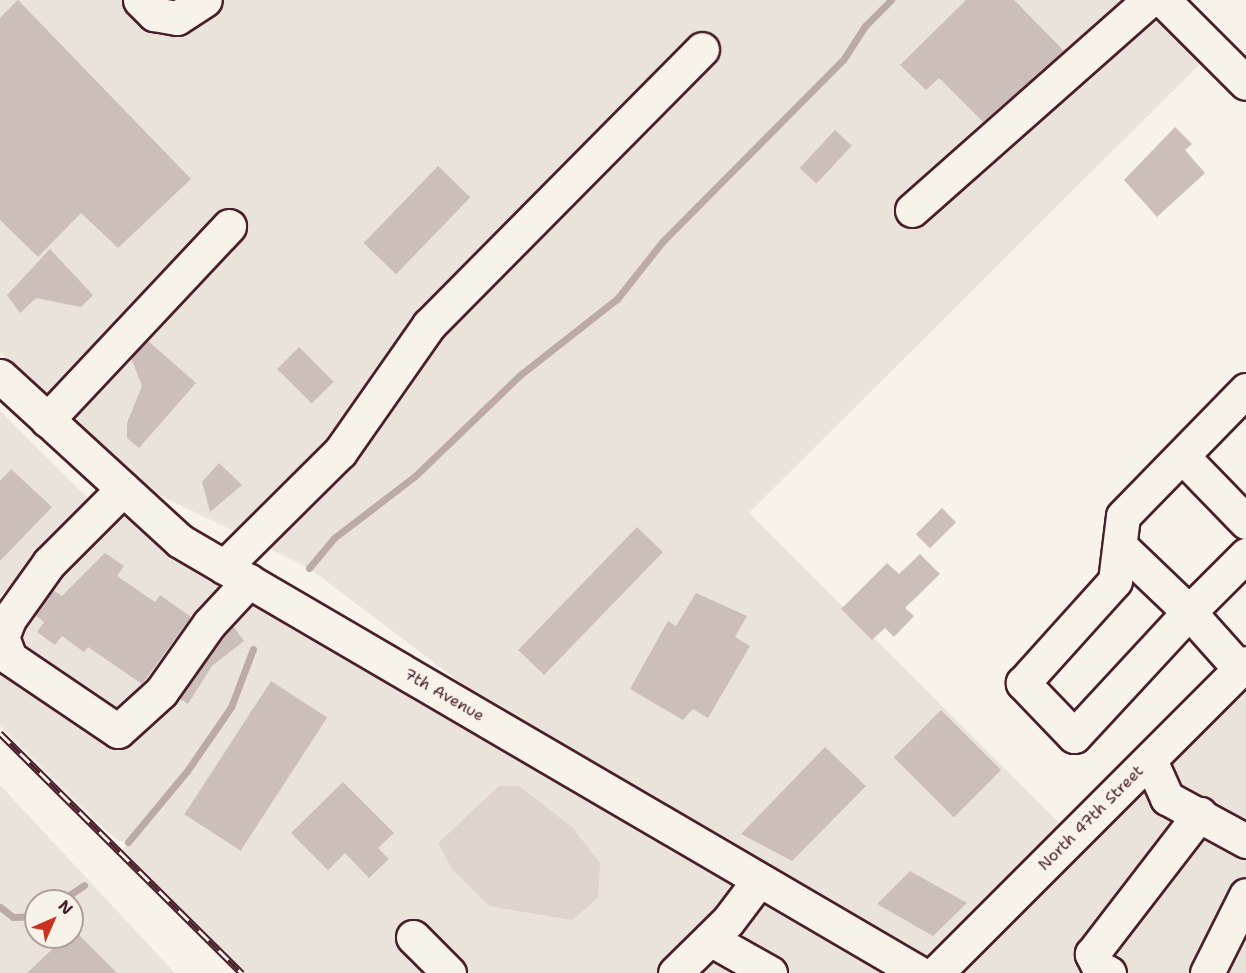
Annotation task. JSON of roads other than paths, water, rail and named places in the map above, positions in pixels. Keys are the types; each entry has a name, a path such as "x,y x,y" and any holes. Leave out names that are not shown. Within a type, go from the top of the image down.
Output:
{"street":[{"path":"140,0 154,14 177,18 205,0"},
{"path":"912,210 1149,0"},
{"path":"1163,0 1246,83"},
{"path":"123,489 37,578 9,619 2,637 10,658 118,731 161,692 209,624 236,574 340,452 429,325 702,49"},
{"path":"46,420 229,226"},
{"name":"7th Avenue","path":"0,376 180,541 919,973"},
{"path":"1246,390 1123,516 1115,581 1023,683 1074,736 1189,612 1246,555"},
{"path":"1182,456 1246,522"},
{"path":"1120,546 1243,666"},
{"name":"North 47th Street","path":"936,973 1243,666"},
{"path":"1150,760 1167,798 1246,841"},
{"path":"1109,973 1100,968 1092,954 1200,814"},
{"path":"675,973 710,939 759,879"},
{"path":"1207,973 1246,895"},
{"path":"413,937 449,973"},
{"path":"710,939 770,973"}],"waterway":[{"path":"309,568 334,538 415,476 520,375 617,299 662,242 843,60 865,26 891,0"},
{"path":"128,842 187,771 231,707 253,649"},
{"path":"78,889 84,885"},
{"path":"0,907 13,917 24,917"}],"railway":[{"path":"0,733 242,973"}]}
